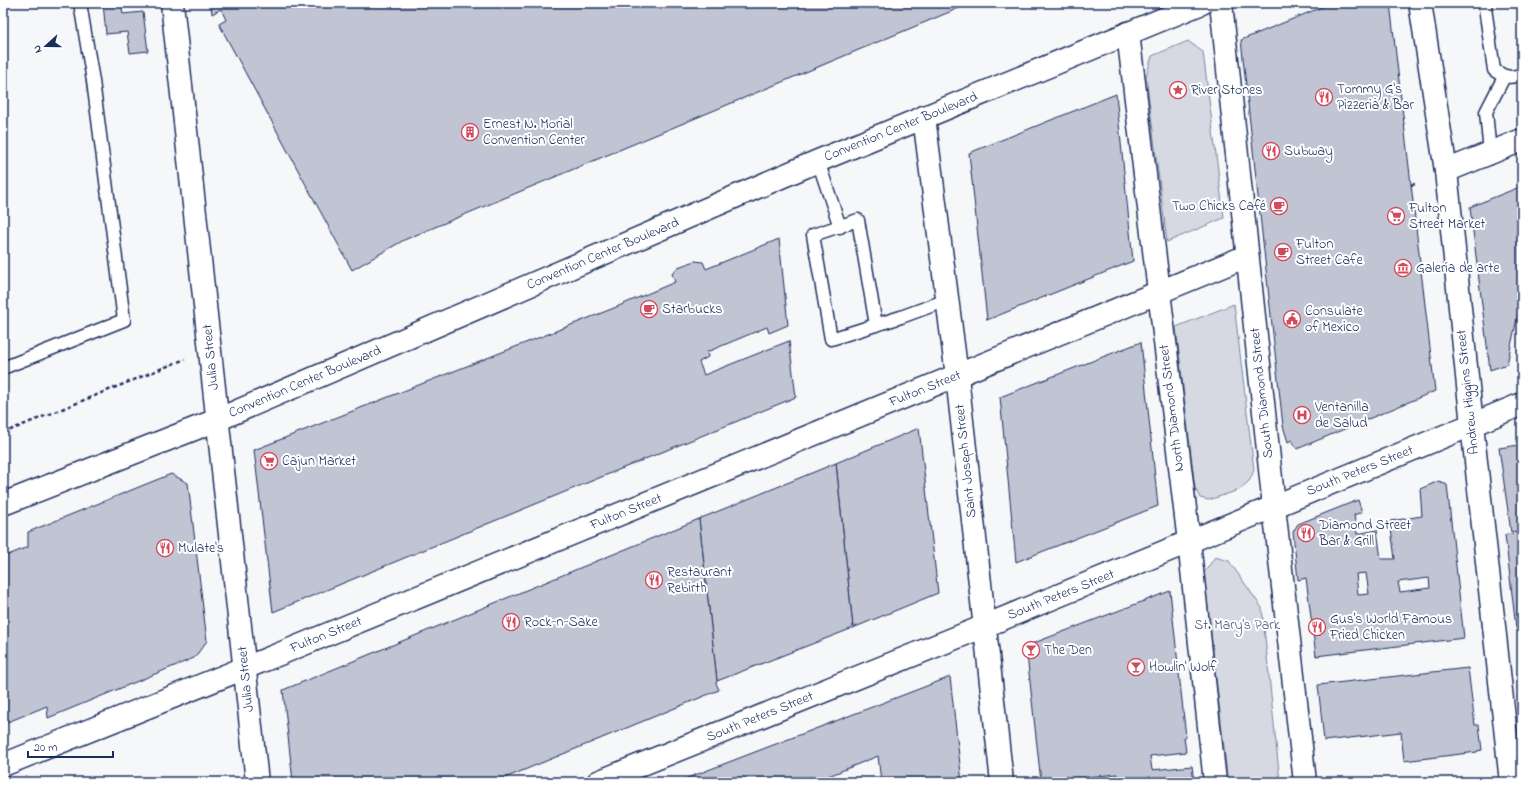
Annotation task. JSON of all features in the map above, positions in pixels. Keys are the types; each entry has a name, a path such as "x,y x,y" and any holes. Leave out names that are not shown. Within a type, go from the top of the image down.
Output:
{"street":[{"name":"Julia Street","path":"172,3 257,782"},
{"name":"Convention Center Boulevard","path":"3,504 217,420 818,161 1202,3"},
{"name":"South Diamond Street","path":"1221,3 1274,507 1305,782"},
{"name":"Andrew Higgins Street","path":"1420,3 1446,170 1511,782"},
{"name":"North Diamond Street","path":"1128,33 1189,542 1215,782"},
{"name":"Saint Joseph Street","path":"924,117 957,376 1002,782"},
{"path":"1446,170 1522,140"},
{"name":"Fulton Street","path":"3,765 245,668 1247,256"},
{"name":"South Peters Street","path":"598,782 985,626 1522,404"}],"lane":[{"path":"3,368 124,320 93,81 80,3"},
{"path":"1486,3 1485,8 1494,70 1504,77 1515,77 1522,74"},
{"path":"1490,153 1486,112 1504,77"},
{"path":"818,161 840,226"},
{"path":"876,325 858,220 813,235 831,339 876,325 947,300"}],"path":[{"path":"1411,185 1415,184"},
{"path":"3,433 187,359"}],"green space":[{"path":"1188,41 1203,52 1224,218 1167,242 1146,76 1152,56"},
{"path":"1234,304 1254,470 1250,480 1239,490 1209,500 1200,498 1195,488 1176,327"},
{"name":"St. Mary's Park","path":"1215,557 1229,561 1262,608 1280,782 1228,782 1204,573"}],"building":[{"path":"103,3 121,3 123,14 143,12 148,51 130,53 127,32 106,34"},
{"name":"Ernest N. Morial Convention Center","path":"211,3 971,3 404,240 352,270 219,24 226,20 221,9 212,14"},
{"path":"1332,3 1390,3 1435,391 1297,449 1292,440 1288,442 1283,426 1241,40"},
{"path":"1116,94 1133,261 987,320 969,153"},
{"path":"1522,186 1522,296 1507,364 1490,370 1470,207"},
{"path":"779,239 788,325 769,333 767,327 707,352 708,357 699,362 704,375 789,341 796,397 273,612 254,450 614,308 675,282 672,274 678,267 695,261 703,262 706,269"},
{"path":"1141,342 1158,506 1016,562 1000,397"},
{"path":"919,428 938,593 853,628 836,463"},
{"path":"1522,441 1522,530 1511,532 1499,448 1519,445 1518,442"},
{"path":"836,463 853,628 717,681 699,519"},
{"path":"171,474 188,483 207,641 194,658 48,718 47,706 3,724 3,557 28,547 28,532"},
{"path":"1439,481 1447,485 1464,638 1316,656 1306,578 1298,580 1293,532 1298,524 1358,500 1362,512 1354,515 1357,534 1377,530 1381,559 1395,559 1390,521 1422,516 1420,489","holes":["1366,573 1369,594 1358,595 1356,574","1429,578 1430,588 1400,592 1398,582"]},
{"path":"699,519 717,681 716,683 719,690 495,782 293,782 283,690"},
{"path":"1522,532 1522,638 1521,627 1516,628 1505,535"},
{"path":"1170,591 1186,737 1184,737 1186,752 1150,756 1152,770 1192,766 1194,782 1072,782 1117,777 1117,774 1041,782 1026,646"},
{"path":"1468,668 1475,725 1479,725 1482,750 1477,752 1404,761 1401,732 1324,741 1318,685"},
{"path":"950,677 962,782 881,782 878,756 814,782 677,782"}],"place":[{"name":"River Stones","path":"1178,90"},
{"name":"Tommy G's Pizzeria & Bar","path":"1324,97"},
{"name":"Ernest N. Morial Convention Center","path":"470,132"},
{"name":"Subway","path":"1271,151"},
{"name":"Two Chicks Café","path":"1279,206"},
{"name":"Fulton Street Market","path":"1396,216"},
{"name":"Fulton Street Cafe","path":"1283,252"},
{"name":"Galería de arte","path":"1403,268"},
{"name":"Starbucks","path":"649,309"},
{"name":"Consulate of Mexico","path":"1292,319"},
{"name":"Ventanilla de Salud","path":"1302,415"},
{"name":"Cajun Market","path":"269,461"},
{"name":"Diamond Street Bar & Grill","path":"1306,533"},
{"name":"Mulate's","path":"165,548"},
{"name":"Restaurant Rebirth","path":"654,580"},
{"name":"Rock-n-Sake","path":"511,622"},
{"name":"Gus’s World Famous Fried Chicken","path":"1317,627"},
{"name":"The Den","path":"1031,650"},
{"name":"Howlin' Wolf","path":"1136,667"}]}
